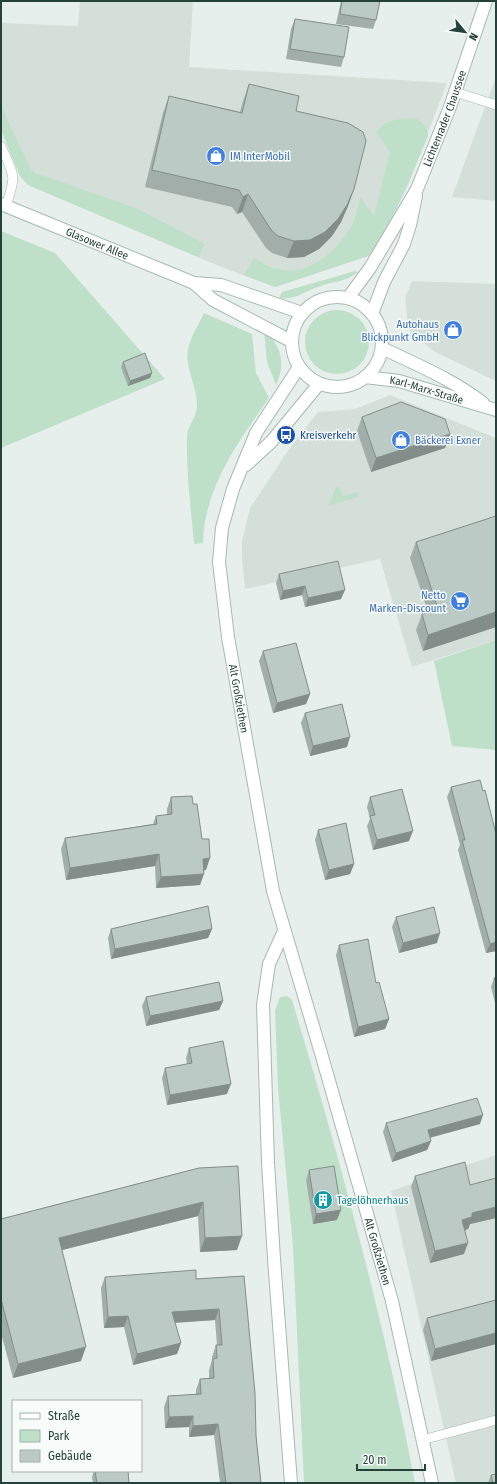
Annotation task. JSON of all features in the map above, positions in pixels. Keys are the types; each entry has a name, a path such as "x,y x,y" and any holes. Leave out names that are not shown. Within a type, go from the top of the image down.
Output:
{"street":[{"name":"Lichtenrader Chaussee","path":"348,298 370,268 417,189 455,92 486,1"},
{"name":"Lichtenrader Chaussee","path":"372,314 384,282 404,244 410,225 417,189"},
{"name":"Glasower Allee","path":"3,205 194,283 221,285 302,313"},
{"name":"Glasower Allee","path":"194,283 213,300 291,341"},
{"path":"336,297 348,298 366,307 372,314 382,336 382,348 376,364 365,377 355,384 343,387 331,387 319,384 308,377 298,367 294,359 291,341 294,326 302,313 311,304 323,299 336,297"},
{"name":"Karl-Marx-Straße","path":"382,348 443,377 463,388 492,408"},
{"name":"Alt Großziethen","path":"298,367 256,433 244,467 226,509 220,541 219,562 228,637 272,891 321,1053 392,1301 432,1483"},
{"name":"Karl-Marx-Straße","path":"365,377 399,381 492,408"},
{"name":"Alt Großziethen","path":"244,467 271,442 319,384"},
{"path":"284,931 269,964 263,1005 273,1244 291,1483"}],"lane":[{"path":"455,92 496,105"},
{"path":"1,146 14,176 14,184 3,205"},
{"path":"422,1440 496,1420"}],"shaded area":[{"name":"IM InterMobil","path":"80,1 193,1 189,67 447,83 409,183 389,225 371,255 275,287 219,266 28,185 20,176 1,130 1,23 78,26"},
{"path":"496,77 496,201 452,197"},
{"name":"Autohaus Blickpunkt GmbH","path":"412,281 496,284 496,381 435,352 412,334 408,326 405,298"},
{"path":"390,395 496,438 496,640 412,667 380,559 245,589 242,558 242,542 250,508 287,452 318,412 355,409"},
{"path":"496,1155 496,1483 456,1483 391,1191"}],"green space":[{"path":"1,106 31,169 36,173 136,208 205,244 198,257 28,185 20,176 1,130"},
{"path":"414,118 424,125 428,136 409,182 371,255 275,287 244,275 254,257 268,266 281,270 294,270 307,267 319,261 330,253 349,230 355,218 360,197 374,216 390,152 377,133 380,128 388,122"},
{"path":"1,231 55,253 165,379 1,448"},
{"path":"355,271 358,272 345,280 326,284 296,297 285,299 279,298 282,292"},
{"path":"337,310 349,313 360,319 366,330 369,342 366,354 360,365 349,371 337,374 325,371 314,365 308,354 305,342 308,330 314,319 325,313"},
{"path":"204,313 252,334 256,373 269,398 235,448 225,466 216,484 210,503 205,523 203,543 194,544 188,477 187,433 197,410 197,406 196,395 187,357 189,344"},
{"path":"264,331 275,342 280,355 281,370 276,385 267,362"},
{"path":"339,486 343,496 357,492 358,497 328,506 336,487"},
{"path":"496,640 496,750 452,746 434,661"},
{"path":"287,996 292,1000 360,1240 403,1422 415,1483 304,1483 293,1247 278,1088 275,1010 280,997"}],"building":[{"path":"342,1 380,1 376,20 340,14"},
{"path":"295,19 349,27 344,57 290,49"},
{"path":"249,84 299,96 296,111 348,123 363,132 366,141 354,189 347,205 338,219 325,232 310,240 294,241 278,236 272,231 248,194 243,197 239,190 152,170 169,96 242,113"},
{"path":"145,353 152,373 130,381 123,362"},
{"path":"401,402 445,419 450,434 376,458 362,417"},
{"name":"Netto Marken-Discount","path":"496,516 496,612 428,635 422,614 438,609 416,542"},
{"path":"338,561 345,590 308,598 305,586 283,591 279,574"},
{"path":"296,643 310,694 277,703 263,651"},
{"path":"342,704 350,737 313,746 305,713"},
{"path":"480,780 483,791 485,790 496,834 496,942 490,944 462,840 465,840 451,787"},
{"path":"402,789 413,831 377,840 370,816 375,815 370,797"},
{"path":"192,796 193,804 197,804 202,839 209,839 210,858 203,859 204,874 161,877 159,854 70,868 65,838 157,824 156,816 172,814 171,797"},
{"path":"346,823 354,864 329,870 318,830"},
{"path":"208,906 212,929 115,949 111,929"},
{"path":"434,907 440,933 403,943 396,917"},
{"path":"368,939 376,983 379,982 389,1019 358,1027 339,945"},
{"path":"219,982 223,1001 150,1016 146,997"},
{"path":"223,1041 231,1084 170,1095 165,1068 192,1063 189,1048"},
{"path":"477,1098 483,1115 428,1130 431,1141 396,1153 386,1123"},
{"path":"465,1162 470,1185 496,1178 496,1207 472,1213 472,1217 462,1220 468,1243 435,1251 415,1176"},
{"path":"238,1166 242,1236 205,1238 203,1202 59,1238 86,1347 18,1364 1,1299 1,1219 199,1168"},
{"name":"Tagelöhnerhaus","path":"334,1166 341,1210 316,1214 309,1170"},
{"path":"196,1270 196,1279 244,1276 255,1393 256,1436 261,1483 226,1483 218,1424 193,1426 193,1416 169,1417 168,1396 201,1394 200,1379 214,1378 213,1359 217,1358 216,1345 222,1345 219,1309 172,1312 181,1343 137,1354 128,1316 108,1317 105,1277"},
{"path":"496,1300 496,1333 435,1349 427,1318"},
{"path":"95,1472 128,1472 129,1483 97,1483"},
{"path":"496,1474 496,1483 493,1483 491,1475"}],"place":[{"name":"IM InterMobil","path":"216,156"},
{"name":"Autohaus Blickpunkt GmbH","path":"453,330"},
{"name":"Kreisverkehr","path":"286,435"},
{"name":"Bäckerei Exner","path":"401,440"},
{"name":"Netto Marken-Discount","path":"460,601"},
{"name":"Tagelöhnerhaus","path":"323,1200"}]}
